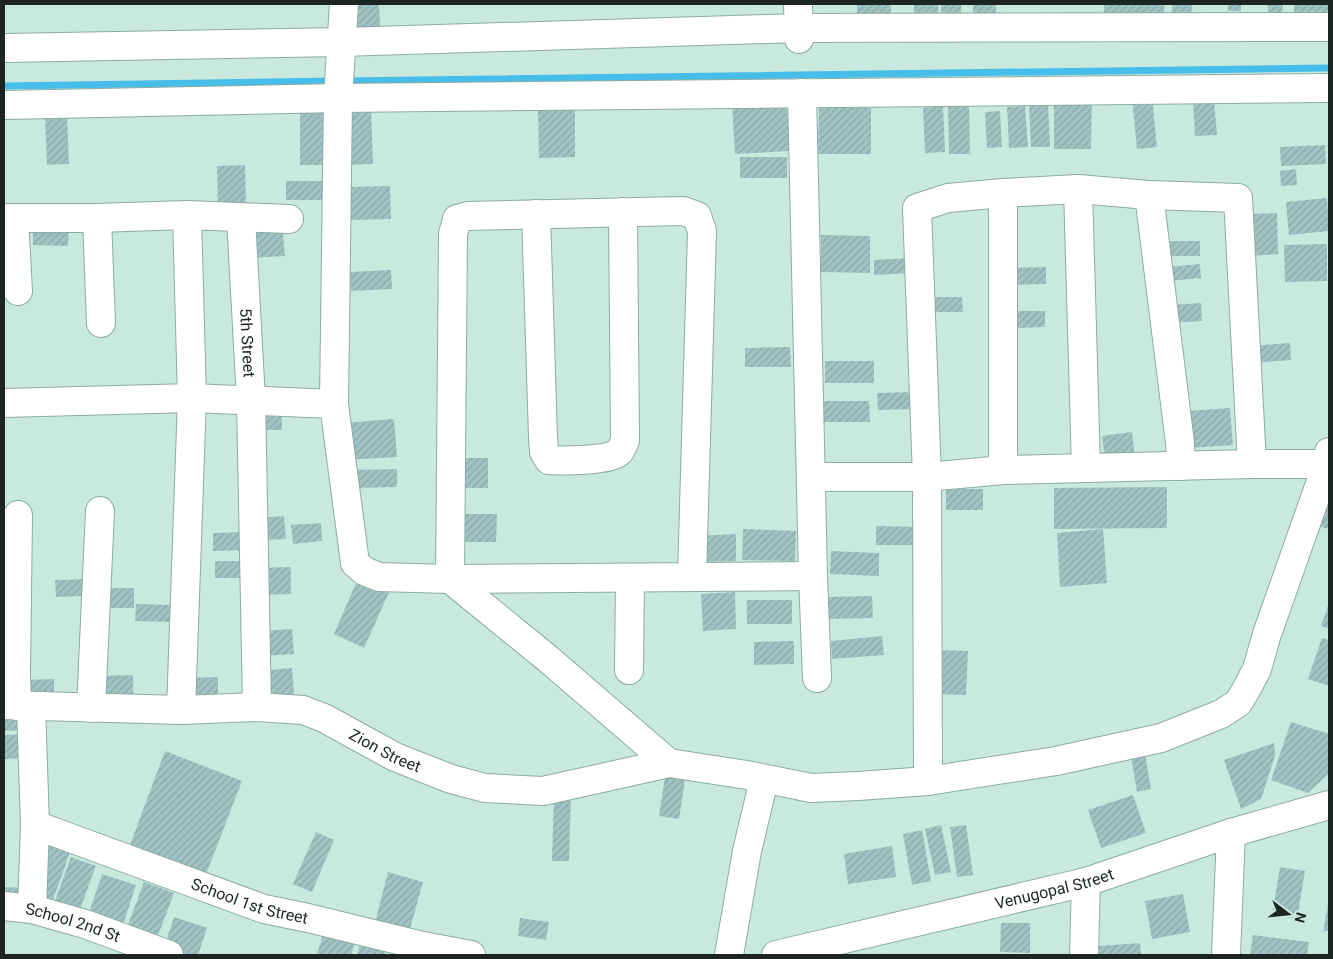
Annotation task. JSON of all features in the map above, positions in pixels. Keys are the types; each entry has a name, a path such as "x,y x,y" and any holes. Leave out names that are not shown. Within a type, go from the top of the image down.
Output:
{"street":[{"path":"344,4 338,98 334,404 355,563 364,571 380,577 450,579 813,576"},
{"path":"4,48 342,42 799,24 1329,27"},
{"path":"4,105 338,98 1329,88"},
{"path":"802,93 817,678"},
{"path":"1078,189 1086,468"},
{"path":"928,781 927,477 917,208 948,198 1078,189 1149,195 1238,198 1252,464"},
{"path":"1003,193 1003,470"},
{"path":"1149,195 1180,443 1181,466"},
{"path":"450,579 453,234 457,219 468,216 683,211 697,216 702,231 692,577"},
{"path":"536,214 542,437 544,452 549,460 559,461 610,457 619,452 625,441 623,212"},
{"path":"181,710 192,398 187,215"},
{"path":"18,291 9,218 187,215 289,219"},
{"path":"96,218 101,323"},
{"name":"5th Street","path":"241,218 251,400 257,707"},
{"path":"4,402 192,398 334,404"},
{"path":"811,477 927,477 1003,470 1252,464 1328,458"},
{"name":"Zion Street","path":"17,706 181,710 257,707 302,710 324,718 395,757 451,780 485,788 543,790 669,762 811,788 928,781 1056,762 1161,738 1221,714 1238,703 1257,670 1267,634 1328,458"},
{"path":"91,708 100,511"},
{"path":"18,515 17,706 35,825 32,909"},
{"path":"629,670 630,578"},
{"path":"450,579 547,658 669,762"},
{"path":"729,955 747,851 764,780"},
{"name":"Venugopal Street","path":"776,955 1086,882 1231,832 1329,805"},
{"name":"School 1st Street","path":"35,825 264,909 423,946 471,955"},
{"path":"1226,955 1231,832"},
{"path":"1084,955 1086,882"},
{"name":"School 2nd St","path":"4,906 32,909 85,924 169,955"}],"building":[{"path":"350,4 379,4 380,26 352,28"},
{"path":"857,4 891,4 891,19 857,20"},
{"path":"914,4 938,4 939,18 914,18"},
{"path":"941,4 961,4 962,27 941,27"},
{"path":"973,4 996,4 996,14 973,16"},
{"path":"1104,4 1164,4 1165,17 1104,19"},
{"path":"1172,4 1192,4 1191,17 1172,16"},
{"path":"1228,4 1241,4 1241,11 1228,11"},
{"path":"1268,4 1283,4 1282,14 1268,14"},
{"path":"1294,4 1329,4 1329,15 1294,15"},
{"path":"1054,96 1092,96 1091,149 1054,149"},
{"path":"1152,96 1157,147 1137,149 1132,97"},
{"path":"1214,99 1217,135 1195,136 1193,100"},
{"path":"787,101 789,151 735,154 732,104"},
{"path":"969,101 970,154 949,154 948,102"},
{"path":"1029,104 1048,104 1050,147 1031,147"},
{"path":"943,106 945,152 925,153 923,108"},
{"path":"1025,106 1028,147 1009,148 1007,107"},
{"path":"371,107 373,164 345,165 344,108"},
{"path":"819,108 871,108 871,154 818,154"},
{"path":"575,109 575,157 539,158 538,110"},
{"path":"327,110 328,165 300,165 300,111"},
{"path":"1000,111 1002,147 987,148 985,112"},
{"path":"67,116 69,164 47,165 45,117"},
{"path":"1325,145 1326,164 1281,166 1280,147"},
{"path":"740,157 787,157 787,178 740,178"},
{"path":"245,165 246,204 218,206 217,166"},
{"path":"1296,169 1297,185 1281,186 1280,171"},
{"path":"286,181 328,181 328,200 286,200"},
{"path":"390,186 391,219 348,220 347,187"},
{"path":"1327,198 1329,231 1289,235 1286,202"},
{"path":"1277,213 1278,254 1249,256 1248,214"},
{"path":"282,225 285,256 250,258 247,228"},
{"path":"33,228 69,228 68,246 33,245"},
{"path":"821,235 870,236 870,273 821,272"},
{"path":"1169,241 1200,241 1200,256 1169,256"},
{"path":"1327,244 1327,281 1285,282 1284,245"},
{"path":"913,258 914,273 874,275 874,260"},
{"path":"1200,264 1201,278 1169,281 1167,267"},
{"path":"1046,267 1046,284 1011,285 1011,268"},
{"path":"391,270 392,289 351,291 350,272"},
{"path":"929,297 962,297 963,312 929,312"},
{"path":"1201,303 1202,321 1172,323 1171,305"},
{"path":"1014,311 1045,311 1045,327 1014,328"},
{"path":"1290,343 1291,360 1251,363 1250,346"},
{"path":"790,347 791,367 745,367 745,348"},
{"path":"825,361 874,361 874,383 825,383"},
{"path":"916,392 916,409 878,410 877,393"},
{"path":"821,401 869,401 870,422 821,422"},
{"path":"1230,408 1233,445 1189,448 1187,411"},
{"path":"255,412 282,412 282,430 255,430"},
{"path":"394,419 397,457 345,460 343,423"},
{"path":"1132,432 1135,458 1105,461 1102,436"},
{"path":"452,458 488,458 488,488 452,488"},
{"path":"397,469 397,487 353,488 352,470"},
{"path":"1167,487 1167,528 1054,529 1054,488"},
{"path":"1329,488 1329,529 1314,525"},
{"path":"946,489 983,489 983,510 946,510"},
{"path":"455,514 497,514 496,542 454,542"},
{"path":"284,516 286,539 259,540 258,518"},
{"path":"321,523 322,541 293,544 291,525"},
{"path":"876,526 920,527 919,545 876,545"},
{"path":"743,529 796,531 795,561 742,560"},
{"path":"1103,529 1107,583 1060,587 1057,533"},
{"path":"246,532 247,550 213,551 213,533"},
{"path":"736,534 736,561 698,562 697,536"},
{"path":"831,551 879,553 879,576 830,574"},
{"path":"215,561 246,561 246,578 215,578"},
{"path":"291,567 291,594 261,595 260,568"},
{"path":"360,574 391,588 364,648 334,634"},
{"path":"86,579 86,596 56,597 55,580"},
{"path":"101,588 134,588 134,608 101,608"},
{"path":"735,592 736,629 703,631 701,594"},
{"path":"872,596 873,618 828,619 828,597"},
{"path":"747,600 792,600 792,624 747,624"},
{"path":"1329,603 1329,629 1321,626"},
{"path":"136,604 173,605 173,622 135,621"},
{"path":"292,629 294,654 262,656 260,631"},
{"path":"882,636 884,655 832,659 831,641"},
{"path":"1322,638 1329,640 1329,686 1308,679"},
{"path":"794,641 794,664 754,665 754,642"},
{"path":"935,650 968,651 966,695 933,694"},
{"path":"292,668 294,694 261,697 260,671"},
{"path":"133,675 133,699 101,699 101,676"},
{"path":"218,677 218,694 185,694 185,678"},
{"path":"54,679 54,699 23,699 22,680"},
{"path":"27,709 27,730 4,731 4,710"},
{"path":"1291,722 1329,734 1329,773 1308,793 1271,780"},
{"path":"29,734 30,758 4,759 4,735"},
{"path":"1274,743 1275,756 1261,799 1241,809 1224,760"},
{"path":"1144,748 1151,789 1137,792 1130,750"},
{"path":"165,751 242,781 203,882 127,853"},
{"path":"666,770 686,773 679,819 659,816"},
{"path":"554,792 571,792 569,861 552,861"},
{"path":"1133,795 1146,833 1101,848 1088,810"},
{"path":"941,825 951,872 935,875 925,829"},
{"path":"966,825 973,875 957,877 950,827"},
{"path":"922,830 931,881 912,885 903,834"},
{"path":"316,832 334,840 312,892 293,884"},
{"path":"37,843 72,847 51,905 37,903"},
{"path":"892,846 896,877 848,884 844,854"},
{"path":"71,857 96,866 78,915 53,906"},
{"path":"1280,867 1305,871 1297,919 1272,915"},
{"path":"388,872 423,882 408,936 374,927"},
{"path":"102,874 136,885 120,934 86,922"},
{"path":"144,882 174,893 153,949 123,938"},
{"path":"4,887 25,888 24,903 4,902"},
{"path":"1183,894 1190,932 1152,939 1145,901"},
{"path":"1328,905 1329,930 1323,932"},
{"path":"174,917 207,928 198,955 187,955 164,948"},
{"path":"520,918 549,922 546,940 518,936"},
{"path":"1001,923 1030,923 1030,953 1000,952"},
{"path":"323,934 355,943 351,955 317,955"},
{"path":"1253,935 1309,942 1307,955 1250,955"},
{"path":"1140,943 1141,955 1099,955 1099,946"},
{"path":"360,944 385,952 384,955 357,955"}],"waterway":[{"path":"345,81 1329,68"},
{"path":"4,86 334,81"}]}
